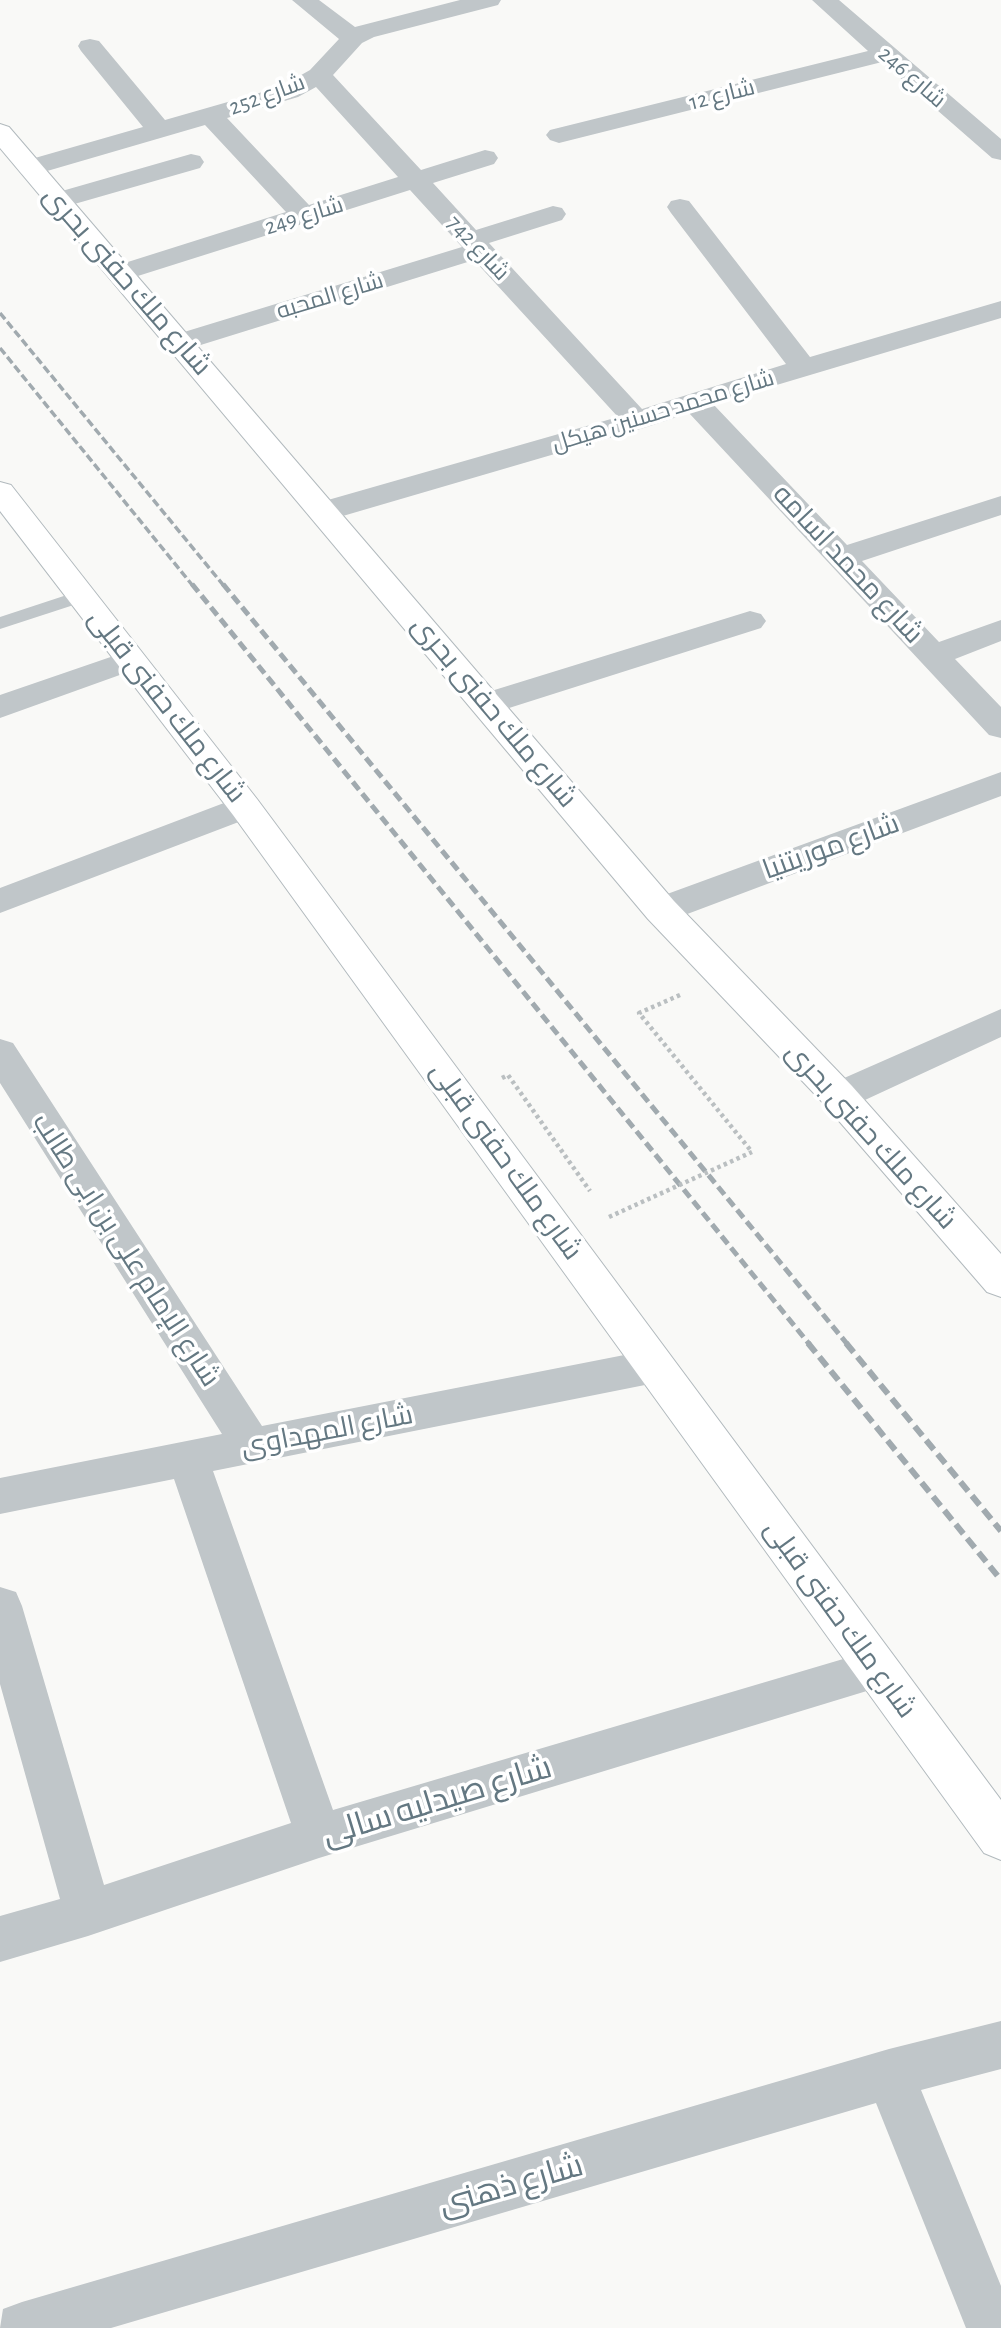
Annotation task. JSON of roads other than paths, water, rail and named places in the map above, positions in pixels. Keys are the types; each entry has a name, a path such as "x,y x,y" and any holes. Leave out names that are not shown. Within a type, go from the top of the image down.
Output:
{"street":[{"path":"304,0 353,38"},
{"name":"شارع 252","path":"30,168 289,92 319,75 353,38 390,24 489,0"},
{"name":"شارع 246","path":"824,0 1001,152"},
{"path":"90,46 160,130"},
{"name":"شارع 12","path":"559,135 886,54"},
{"name":"شارع 742","path":"319,75 637,421"},
{"path":"210,115 304,216"},
{"name":"شارع ملك حفنى بحرى","path":"0,132 325,511 661,910 839,1096 1001,1281"},
{"name":"شارع 249","path":"122,273 485,159"},
{"path":"57,201 191,162"},
{"path":"680,207 803,368"},
{"name":"شارع المحبه","path":"181,342 476,245 553,214"},
{"name":"شارع محمد حسنين هيكل","path":"325,511 637,421 694,401 1001,309"},
{"name":"شارع محمد اسامه","path":"694,401 1001,727"},
{"name":"شارع ملك حفنى قبلى","path":"0,491 245,807 1001,1838"},
{"path":"842,558 1001,505"},
{"path":"487,704 750,621"},
{"path":"934,655 1001,630"},
{"path":"0,708 131,660"},
{"name":"شارع موريتنيا","path":"661,910 1001,783"},
{"path":"0,901 245,807"},
{"path":"839,1096 1001,1022"},
{"name":"شارع الإمام على بن ابى طالب","path":"0,1053 252,1446"},
{"name":"شارع المهداوى","path":"0,1496 655,1366"},
{"path":"188,1459 320,1836"},
{"path":"0,1606 88,1913"},
{"name":"شارع صيدليه سالى","path":"0,1939 88,1913 320,1836 877,1669"},
{"name":"شارع ذهنى","path":"22,2328 889,2074 1001,2045"},
{"path":"889,2074 992,2328"}],"lane":[{"path":"0,623 82,596"}],"railway":[{"path":"0,313 224,586"},
{"path":"0,348 193,586"},
{"path":"192,584 810,1345"},
{"path":"223,584 848,1345"},
{"path":"808,1343 1001,1580"},
{"path":"846,1343 1001,1531"}]}
